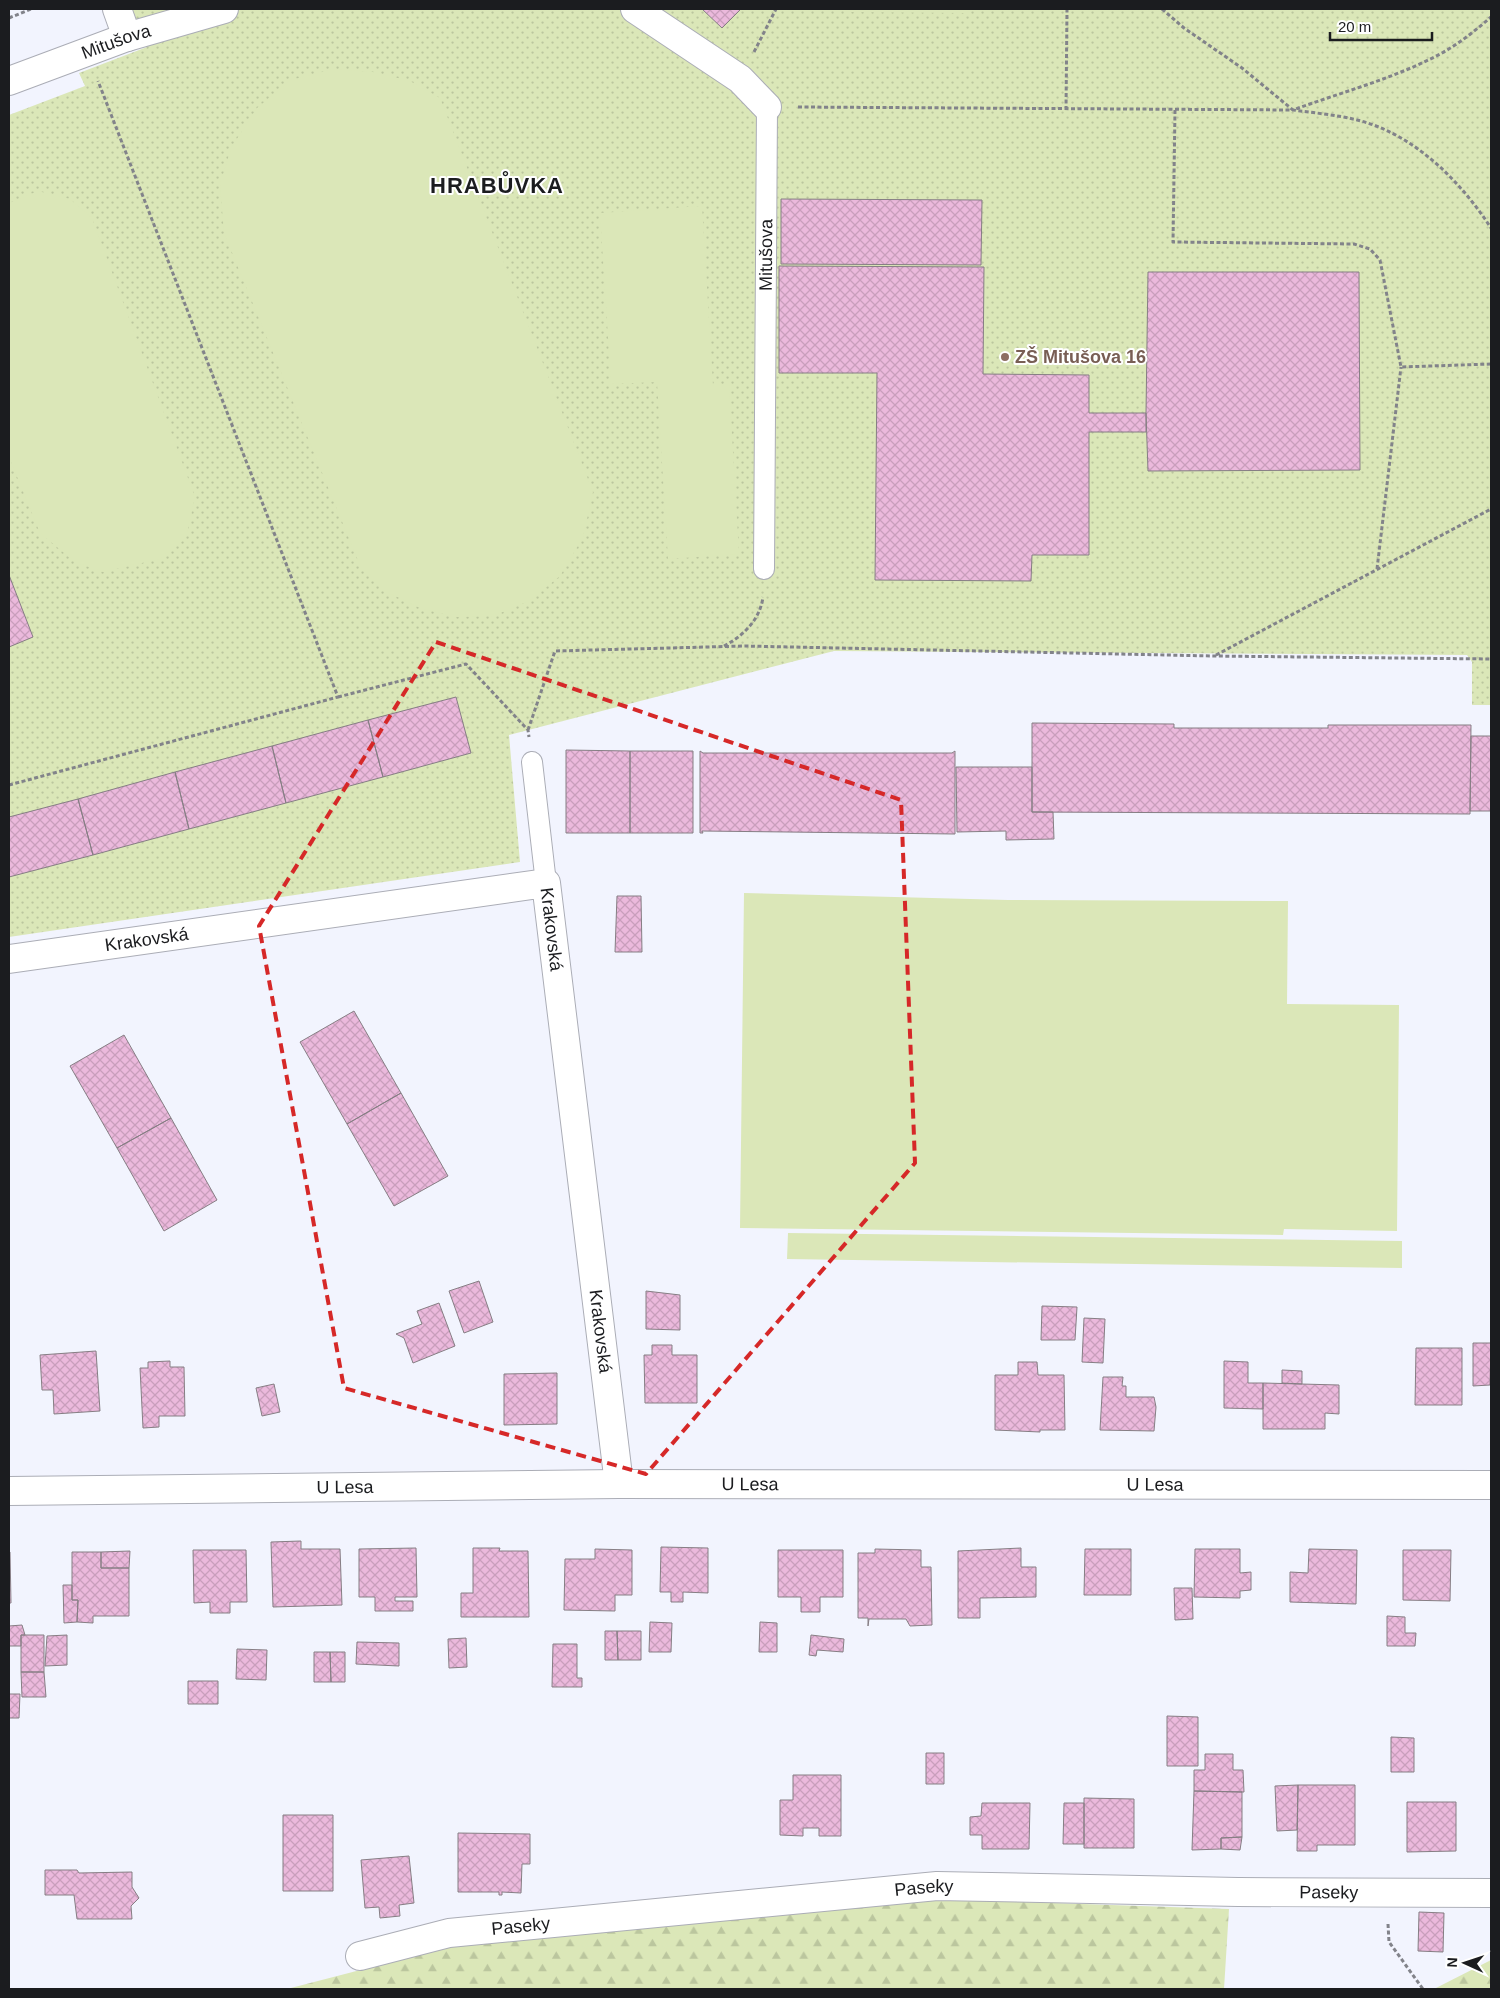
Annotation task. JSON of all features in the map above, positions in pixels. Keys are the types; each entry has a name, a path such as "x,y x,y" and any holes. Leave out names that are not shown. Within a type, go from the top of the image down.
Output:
{"street":[{"path":"117,9 128,37"},
{"name":"Mitušova","path":"9,82 128,37 224,9"},
{"path":"635,9 740,79 767,107"},
{"name":"Krakovská","path":"9,959 546,883 619,1484"},
{"name":"U Lesa","path":"9,1490 619,1484 1491,1485"},
{"name":"Paseky","path":"360,1956 449,1933 937,1886 1491,1894"}],"lane":[{"name":"Mitušova","path":"764,569 767,107"},
{"path":"532,762 546,883"}],"path":[{"path":"9,18 31,9"},
{"path":"740,79 776,9"},
{"path":"1066,110 1067,9"},
{"path":"1162,9 1184,28 1242,68 1293,110"},
{"path":"1293,110 1389,75 1442,53 1470,34 1491,16"},
{"path":"86,52 338,697"},
{"path":"767,107 1293,110 1360,121 1393,134 1422,151 1460,189 1491,228"},
{"path":"1175,110 1174,242 1334,242 1354,244 1370,249 1380,260 1401,368 1377,569"},
{"path":"1401,368 1491,364"},
{"path":"1213,656 1491,509"},
{"path":"723,646 739,638 752,623 762,607 764,569"},
{"path":"532,762 528,730 555,651 723,646 1213,656 1491,659"},
{"path":"9,785 466,664 528,730"},
{"path":"1386,1893 1389,1942 1423,1989"}],"highlighted area":[{"path":"436,642 901,800 915,1163 646,1474 344,1388 259,926"}],"green space":[{"path":"132,9 1491,9 1491,705 1472,705 1472,662 1467,655 834,651 509,735 520,862 9,937 9,115 85,86 79,73 147,47"},
{"path":"850,9 966,9 966,13 850,12"},
{"path":"333,69 373,72 410,81 440,98 593,492 583,537 560,576 529,601 493,616 455,617 420,608 389,593 359,563 224,233 220,185 231,148 257,108 291,80"},
{"path":"38,191 70,199 92,218 195,497 186,538 159,559 103,572 75,562 40,533 9,457 9,203"},
{"path":"702,206 713,385 729,385 739,554 668,559 657,382 611,384 600,213"},
{"path":"744,893 1008,900 1288,901 1287,1004 1399,1005 1397,1231 1284,1229 1283,1235 740,1228"},
{"path":"788,1233 1402,1241 1402,1268 787,1259"},
{"path":"938,1899 1229,1909 1224,1989 287,1989 453,1946"},
{"path":"1491,1960 1491,1989 1434,1989"}],"building":[{"path":"702,9 741,9 722,28"},
{"path":"781,199 982,200 981,265 781,264"},
{"path":"779,266 984,267 983,374 1089,375 1089,413 1146,413 1146,432 1089,432 1089,555 1032,555 1031,581 875,580 877,373 779,373"},
{"path":"1148,272 1359,272 1360,470 1148,471 1146,413"},
{"path":"9,575 33,637 9,647"},
{"path":"456,697 471,753 383,777 368,720"},
{"path":"368,720 383,777 286,803 272,746"},
{"path":"1032,723 1174,724 1174,728 1328,728 1328,725 1471,725 1470,814 1032,812"},
{"path":"1471,736 1491,736 1491,811 1470,811"},
{"path":"272,746 286,803 189,829 175,772"},
{"path":"566,750 630,751 630,833 566,833"},
{"path":"630,751 693,751 693,833 630,833"},
{"path":"700,751 703,753 952,753 955,751 955,834 702,831 703,833 700,833"},
{"path":"956,767 1032,767 1032,812 1053,812 1054,839 1006,840 1006,831 957,832"},
{"path":"175,772 189,829 93,855 78,799"},
{"path":"78,799 93,855 9,877 9,817"},
{"path":"617,896 641,896 642,952 615,952"},
{"path":"354,1011 401,1093 347,1124 300,1042"},
{"path":"124,1035 171,1118 117,1148 70,1066"},
{"path":"401,1093 448,1176 394,1206 347,1124"},
{"path":"171,1118 217,1200 164,1231 117,1148"},
{"path":"479,1281 493,1322 464,1333 449,1291"},
{"path":"646,1291 680,1295 680,1330 646,1329"},
{"path":"439,1303 455,1346 413,1363 404,1338 396,1334 422,1324 417,1311"},
{"path":"1042,1306 1077,1307 1075,1340 1041,1340"},
{"path":"1084,1318 1105,1319 1103,1363 1082,1362"},
{"path":"1473,1343 1491,1343 1490,1385 1473,1386"},
{"path":"652,1345 672,1345 672,1355 697,1355 697,1403 645,1403 644,1355 652,1355"},
{"path":"1416,1348 1462,1348 1462,1405 1415,1405"},
{"path":"96,1351 100,1411 54,1414 53,1390 42,1390 40,1355"},
{"path":"170,1361 170,1367 184,1367 185,1416 159,1416 159,1427 143,1428 140,1368 148,1368 148,1362"},
{"path":"1224,1361 1248,1362 1248,1383 1263,1383 1263,1409 1224,1408"},
{"path":"1018,1362 1037,1362 1038,1375 1064,1375 1065,1430 1040,1430 1040,1432 995,1430 995,1375 1018,1375"},
{"path":"1282,1370 1302,1371 1302,1384 1282,1383"},
{"path":"557,1373 557,1424 504,1425 504,1374"},
{"path":"1103,1377 1123,1377 1122,1386 1126,1386 1126,1397 1154,1397 1156,1407 1154,1431 1100,1430"},
{"path":"1263,1383 1339,1385 1339,1414 1325,1413 1325,1429 1263,1429"},
{"path":"274,1384 280,1412 262,1416 256,1388"},
{"path":"301,1541 301,1549 340,1549 342,1605 273,1607 271,1542"},
{"path":"661,1547 708,1548 708,1593 683,1592 683,1602 671,1602 671,1592 660,1592"},
{"path":"416,1548 417,1597 395,1597 395,1601 413,1601 413,1611 375,1611 375,1597 359,1597 359,1549"},
{"path":"473,1548 500,1548 499,1551 528,1551 529,1617 461,1617 461,1593 473,1593"},
{"path":"1021,1548 1021,1567 1036,1567 1036,1597 980,1598 980,1618 958,1618 958,1551"},
{"path":"595,1549 632,1550 632,1595 615,1595 615,1611 564,1610 565,1559 595,1559"},
{"path":"875,1549 921,1550 921,1567 931,1567 932,1625 910,1626 906,1619 869,1619 868,1626 868,1618 858,1618 858,1553 875,1553"},
{"path":"1085,1549 1131,1549 1131,1595 1084,1595"},
{"path":"1195,1549 1240,1549 1240,1573 1251,1572 1251,1590 1240,1591 1240,1598 1194,1597"},
{"path":"1309,1549 1357,1550 1356,1604 1290,1602 1290,1572 1308,1573"},
{"path":"193,1550 246,1550 247,1602 230,1602 230,1613 210,1613 210,1602 194,1603"},
{"path":"778,1550 843,1550 843,1597 820,1597 820,1612 801,1612 801,1597 778,1597"},
{"path":"1403,1550 1451,1550 1450,1601 1403,1600"},
{"path":"130,1551 129,1568 101,1568 101,1552"},
{"path":"10,1552 11,1603 9,1603"},
{"path":"72,1552 101,1552 101,1568 129,1568 129,1616 93,1616 93,1623 77,1622 78,1600 72,1600"},
{"path":"63,1585 72,1585 72,1600 78,1600 77,1622 64,1623"},
{"path":"1174,1588 1192,1588 1193,1619 1175,1620"},
{"path":"1387,1616 1405,1617 1405,1633 1416,1633 1415,1646 1387,1646"},
{"path":"650,1622 672,1623 671,1652 649,1652"},
{"path":"760,1622 777,1623 777,1652 759,1652"},
{"path":"22,1625 25,1635 21,1635 21,1646 9,1646 9,1626"},
{"path":"605,1631 617,1631 618,1660 605,1660"},
{"path":"617,1631 641,1631 641,1660 618,1660"},
{"path":"21,1635 44,1635 44,1672 21,1672"},
{"path":"67,1635 67,1665 45,1666 47,1636"},
{"path":"811,1635 844,1639 843,1652 817,1650 816,1656 809,1655"},
{"path":"466,1638 467,1667 449,1668 448,1639"},
{"path":"357,1642 399,1643 399,1666 356,1664"},
{"path":"553,1644 577,1644 577,1678 582,1678 582,1687 552,1687"},
{"path":"237,1649 267,1650 266,1680 236,1679"},
{"path":"314,1652 330,1652 331,1682 314,1682"},
{"path":"330,1652 345,1652 345,1682 331,1682"},
{"path":"21,1672 44,1672 46,1697 22,1697"},
{"path":"188,1681 218,1681 218,1704 188,1704"},
{"path":"9,1694 20,1694 19,1718 9,1718"},
{"path":"1167,1716 1198,1717 1198,1766 1167,1766"},
{"path":"1391,1737 1414,1738 1414,1772 1391,1772"},
{"path":"926,1753 944,1753 944,1784 926,1784"},
{"path":"1205,1754 1233,1754 1233,1770 1243,1770 1244,1792 1194,1791 1194,1770 1205,1770"},
{"path":"793,1775 841,1775 841,1836 819,1836 819,1828 803,1828 803,1836 780,1835 780,1800 793,1800"},
{"path":"1298,1785 1355,1785 1355,1845 1317,1845 1317,1851 1297,1851"},
{"path":"1298,1785 1297,1830 1277,1831 1275,1786"},
{"path":"1194,1791 1242,1792 1242,1837 1221,1838 1221,1849 1192,1850"},
{"path":"1084,1798 1134,1799 1134,1848 1084,1848"},
{"path":"1407,1802 1456,1802 1456,1851 1407,1852"},
{"path":"982,1803 1030,1803 1029,1849 982,1849 982,1835 970,1835 970,1817 981,1816"},
{"path":"1064,1803 1084,1803 1084,1844 1063,1844"},
{"path":"283,1815 333,1815 333,1891 283,1891"},
{"path":"458,1833 530,1834 530,1864 522,1864 521,1893 502,1892 502,1895 499,1895 499,1892 458,1892"},
{"path":"1242,1837 1240,1850 1221,1849 1221,1838"},
{"path":"409,1856 414,1903 399,1905 400,1916 380,1918 379,1907 365,1908 361,1860"},
{"path":"45,1870 77,1870 79,1873 132,1872 132,1887 139,1898 131,1906 132,1919 77,1919 74,1895 45,1895"},
{"path":"1419,1912 1444,1913 1443,1952 1418,1951"}],"place":[{"name":"ZŠ Mitušova 16","path":"1005,357"}],"district":[{"name":"HRABŮVKA","path":"497,185"}]}
